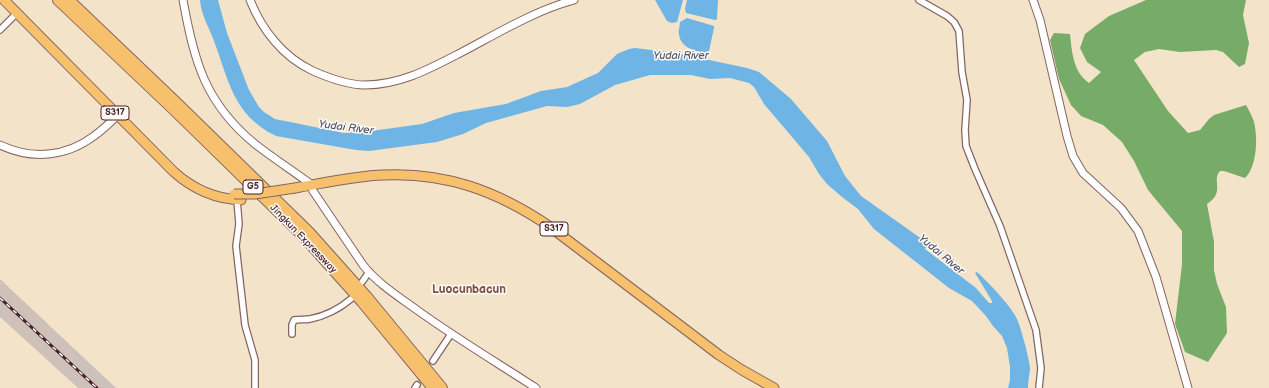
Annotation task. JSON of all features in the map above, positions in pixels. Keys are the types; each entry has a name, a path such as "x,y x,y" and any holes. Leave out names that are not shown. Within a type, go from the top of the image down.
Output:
{"highway":[{"name":"Jingkun Expressway","path":"58,0 173,109 304,237 362,302 433,388"},
{"name":"Jingkun Expressway","path":"68,0 178,104 309,232 367,297 415,356 444,388"},
{"path":"389,335 427,388"}],"main road":[{"name":"S317","path":"4,0 120,114 185,174 198,183 237,198 265,198 372,176 402,175 432,177 457,182 491,194 525,211 549,226 719,355 774,388"},
{"name":"S317","path":"12,0 120,114"},
{"name":"S317","path":"312,188 372,182 402,181 432,183 456,188 489,199 546,230 716,360 761,388"}],"street":[{"path":"183,0 197,62 209,88 225,114 242,132 312,188 343,237 369,272 383,286 451,334 536,388"},
{"path":"252,1 269,34 295,61 311,70 333,79 347,83 366,85 394,82 422,72 528,18 550,8 574,0"},
{"path":"919,0 947,16 954,22 959,31 962,72 967,100 965,124 966,146 1000,226 1036,330 1041,368 1039,388"},
{"path":"1033,0 1040,20 1067,136 1074,156 1083,173 1121,208 1138,231 1156,277 1188,388"},
{"path":"0,30 16,13"},
{"path":"0,145 28,154 49,155 59,153 78,146 88,140 120,114"},
{"path":"237,198 239,224 236,246 244,324 255,360 255,388"},
{"path":"362,282 369,272"},
{"path":"292,334 292,325 294,320 312,319 327,314 341,307 351,299"},
{"path":"433,361 451,334"}],"shaded area":[{"path":"0,279 116,388 78,388 0,317"}],"green space":[{"path":"1146,0 1246,0 1243,15 1249,43 1245,64 1239,67 1223,52 1216,50 1180,52 1159,49 1145,52 1134,60 1168,111 1188,133 1200,130 1214,115 1246,105 1254,122 1256,152 1249,173 1245,178 1220,171 1217,178 1216,195 1213,200 1207,204 1214,242 1214,270 1217,284 1226,307 1227,333 1208,362 1185,352 1175,324 1182,264 1182,231 1148,190 1134,161 1122,142 1103,125 1081,116 1071,105 1059,79 1050,40 1054,33 1070,34 1076,67 1089,83 1101,72 1087,62 1080,48 1085,34 1109,16"}],"water":[{"name":"Yudai River","path":"200,0 218,0 227,33 249,90 259,107 264,112 275,119 344,133 422,124 454,113 506,104 541,91 567,87 598,73 617,54 635,48 676,53 747,68 759,72 791,99 827,141 845,176 861,196 919,237 933,245 925,249 976,288 989,303 992,303 992,301 975,273 977,272 1005,301 1017,319 1026,348 1030,367 1028,388 1008,388 1010,380 1010,367 1007,348 1002,336 986,316 972,301 949,288 874,229 858,209 827,184 809,157 764,104 754,87 749,83 730,78 710,79 691,75 650,75 615,85 580,104 567,107 547,106 486,123 463,134 437,142 369,151 356,150 276,136 262,128 250,118 234,96 204,16"},
{"path":"655,0 683,0 677,22 672,23 667,21"},
{"path":"687,0 718,0 717,19 715,20 686,13 685,9"},
{"path":"687,18 714,26 709,51 707,53 699,52 686,46 680,39 680,22"}],"tunnel":[{"path":"417,385 433,361"}],"railway":[{"path":"0,298 97,388"}],"district":[{"name":"Luocunbacun","path":"469,290"}]}
